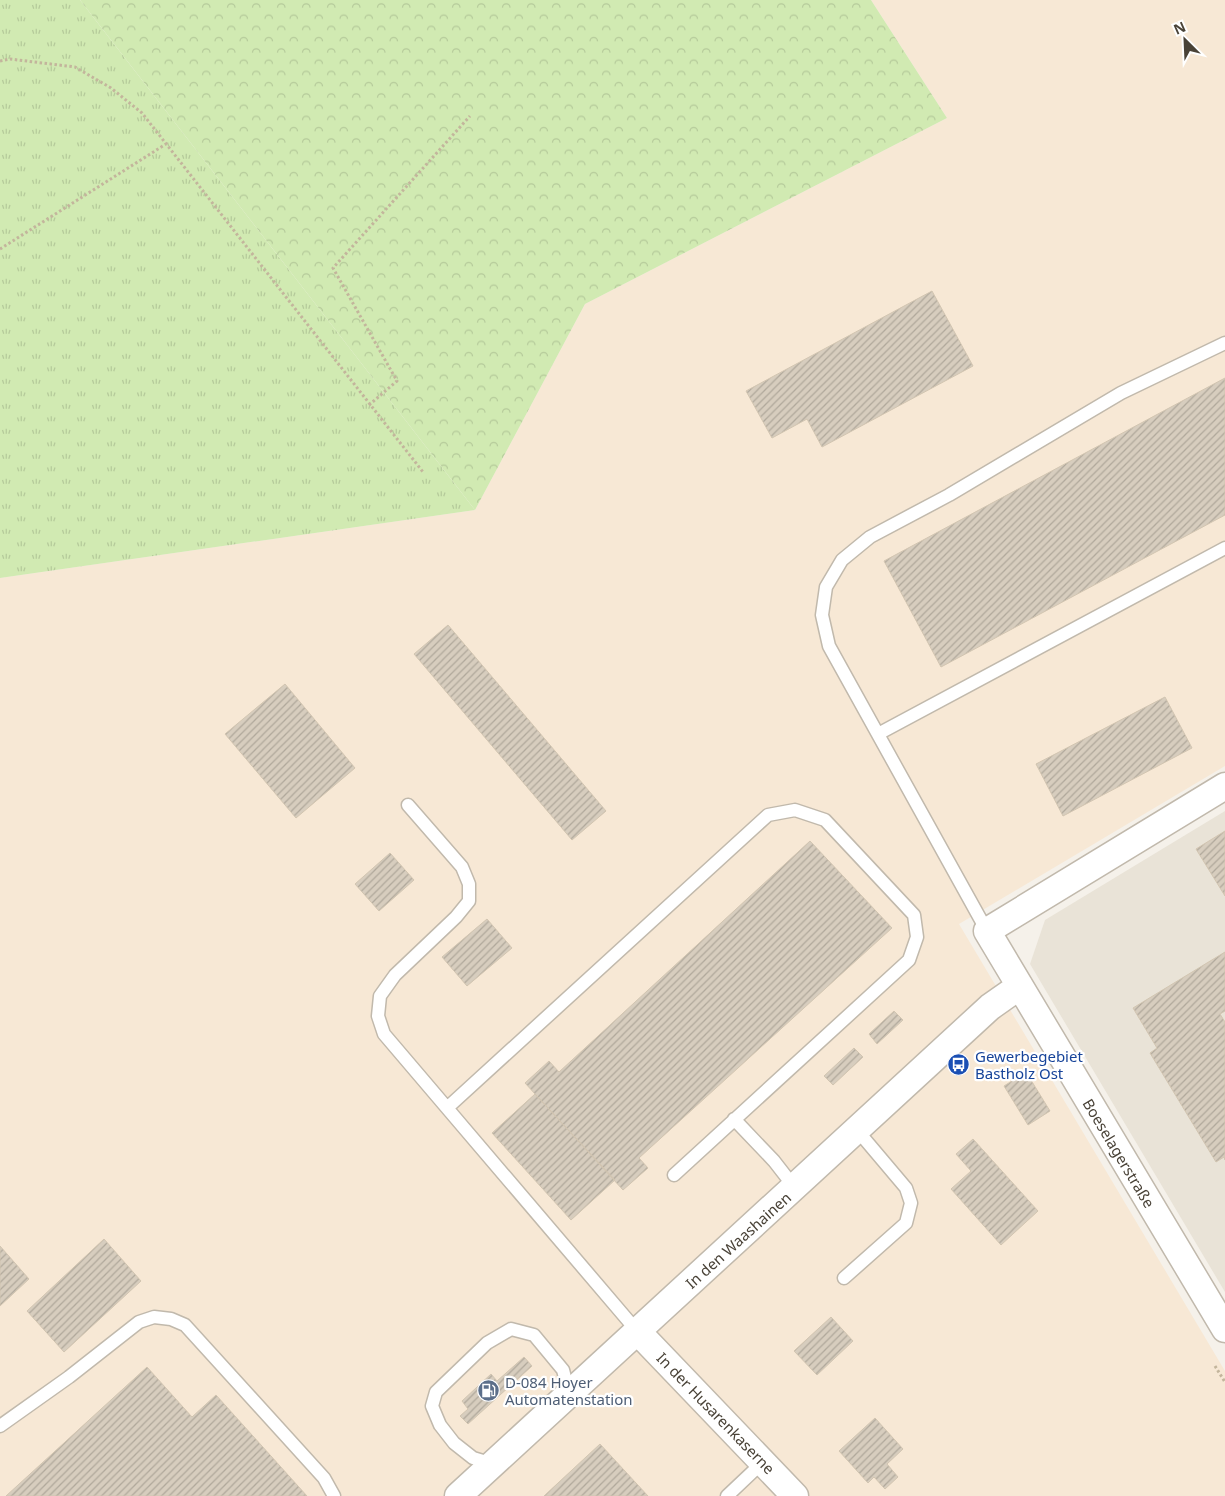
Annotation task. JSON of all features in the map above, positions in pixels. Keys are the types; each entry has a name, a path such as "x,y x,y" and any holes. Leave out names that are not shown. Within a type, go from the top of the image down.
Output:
{"street":[{"path":"988,931 1225,786"},
{"name":"Boeselagerstraße","path":"988,931 1225,1329"},
{"name":"In den Waashainen","path":"458,1496 990,1007 1020,986"},
{"name":"In der Husarenkaserne","path":"637,1331 795,1496"}],"lane":[{"path":"988,931 828,646 822,615 826,587 842,560 870,537 949,495 1121,393 1225,343"},
{"path":"878,734 1225,548"},
{"path":"408,805 462,867 470,884 469,901 456,917 395,976 380,996 378,1016 384,1034 637,1331"},
{"path":"447,1108 768,815 795,810 825,820 914,914 917,937 909,960 674,1175"},
{"path":"734,1119 774,1161 795,1188"},
{"path":"844,1278 906,1223 911,1203 906,1188 857,1130"},
{"path":"0,1426 69,1377 139,1322 154,1317 171,1319 185,1325 324,1478 334,1496"},
{"path":"493,1464 473,1458 454,1443 440,1425 432,1406 436,1392 487,1343 511,1329 534,1335 563,1370 570,1393"},
{"path":"726,1496 763,1462"}],"path":[{"path":"0,61 10,59 75,67 111,88 142,113 422,472"},
{"path":"369,405 397,381 333,268 470,116"},
{"path":"0,249 166,144"},
{"path":"1215,1366 1225,1382"}],"shaded area":[{"path":"871,0 1225,0 1225,766 959,924 1225,1371 1225,1496 0,1496 0,578 475,510 585,304 947,118"},
{"path":"1225,811 1225,1292 1030,964 1045,920"}],"green space":[{"path":"0,0 80,0 475,510 0,578"},
{"path":"80,0 871,0 947,118 585,304 475,510"}],"building":[{"path":"932,291 973,366 822,447 807,419 772,438 746,391"},
{"path":"1225,378 1225,515 941,667 884,561"},
{"path":"448,625 606,811 572,840 414,654"},
{"path":"285,684 355,768 296,818 225,734"},
{"path":"1165,697 1192,748 1063,816 1036,764"},
{"path":"1225,831 1225,896 1196,849"},
{"path":"810,841 892,928 639,1158 648,1168 623,1190 525,1083 549,1061 559,1072"},
{"path":"390,853 414,880 379,911 355,884"},
{"path":"487,919 512,948 467,986 442,957"},
{"path":"1225,952 1225,1011 1220,1014 1225,1022 1225,1160 1224,1157 1216,1162 1150,1053 1157,1048 1133,1008"},
{"path":"894,1011 903,1020 877,1044 869,1034"},
{"path":"854,1048 863,1057 833,1085 824,1076"},
{"path":"1026,1072 1050,1111 1028,1125 1004,1086"},
{"path":"535,1094 615,1180 571,1220 492,1133"},
{"path":"973,1139 1038,1211 1001,1245 951,1189 971,1171 956,1154"},
{"path":"104,1239 141,1281 64,1352 27,1311"},
{"path":"0,1246 29,1279 0,1306"},
{"path":"831,1317 853,1341 817,1375 794,1351"},
{"name":"D-084 Hoyer Automatenstation","path":"524,1357 532,1366 468,1424 460,1416 468,1409 462,1401 491,1374 497,1381"},
{"path":"147,1367 192,1417 216,1395 307,1496 6,1496"},
{"path":"875,1418 903,1449 887,1464 898,1477 885,1489 874,1477 868,1483 839,1451"},
{"path":"600,1444 648,1496 544,1496"}],"place":[{"name":"Gewerbegebiet Bastholz Ost","path":"959,1065"},
{"name":"D-084 Hoyer Automatenstation","path":"489,1391"}]}
